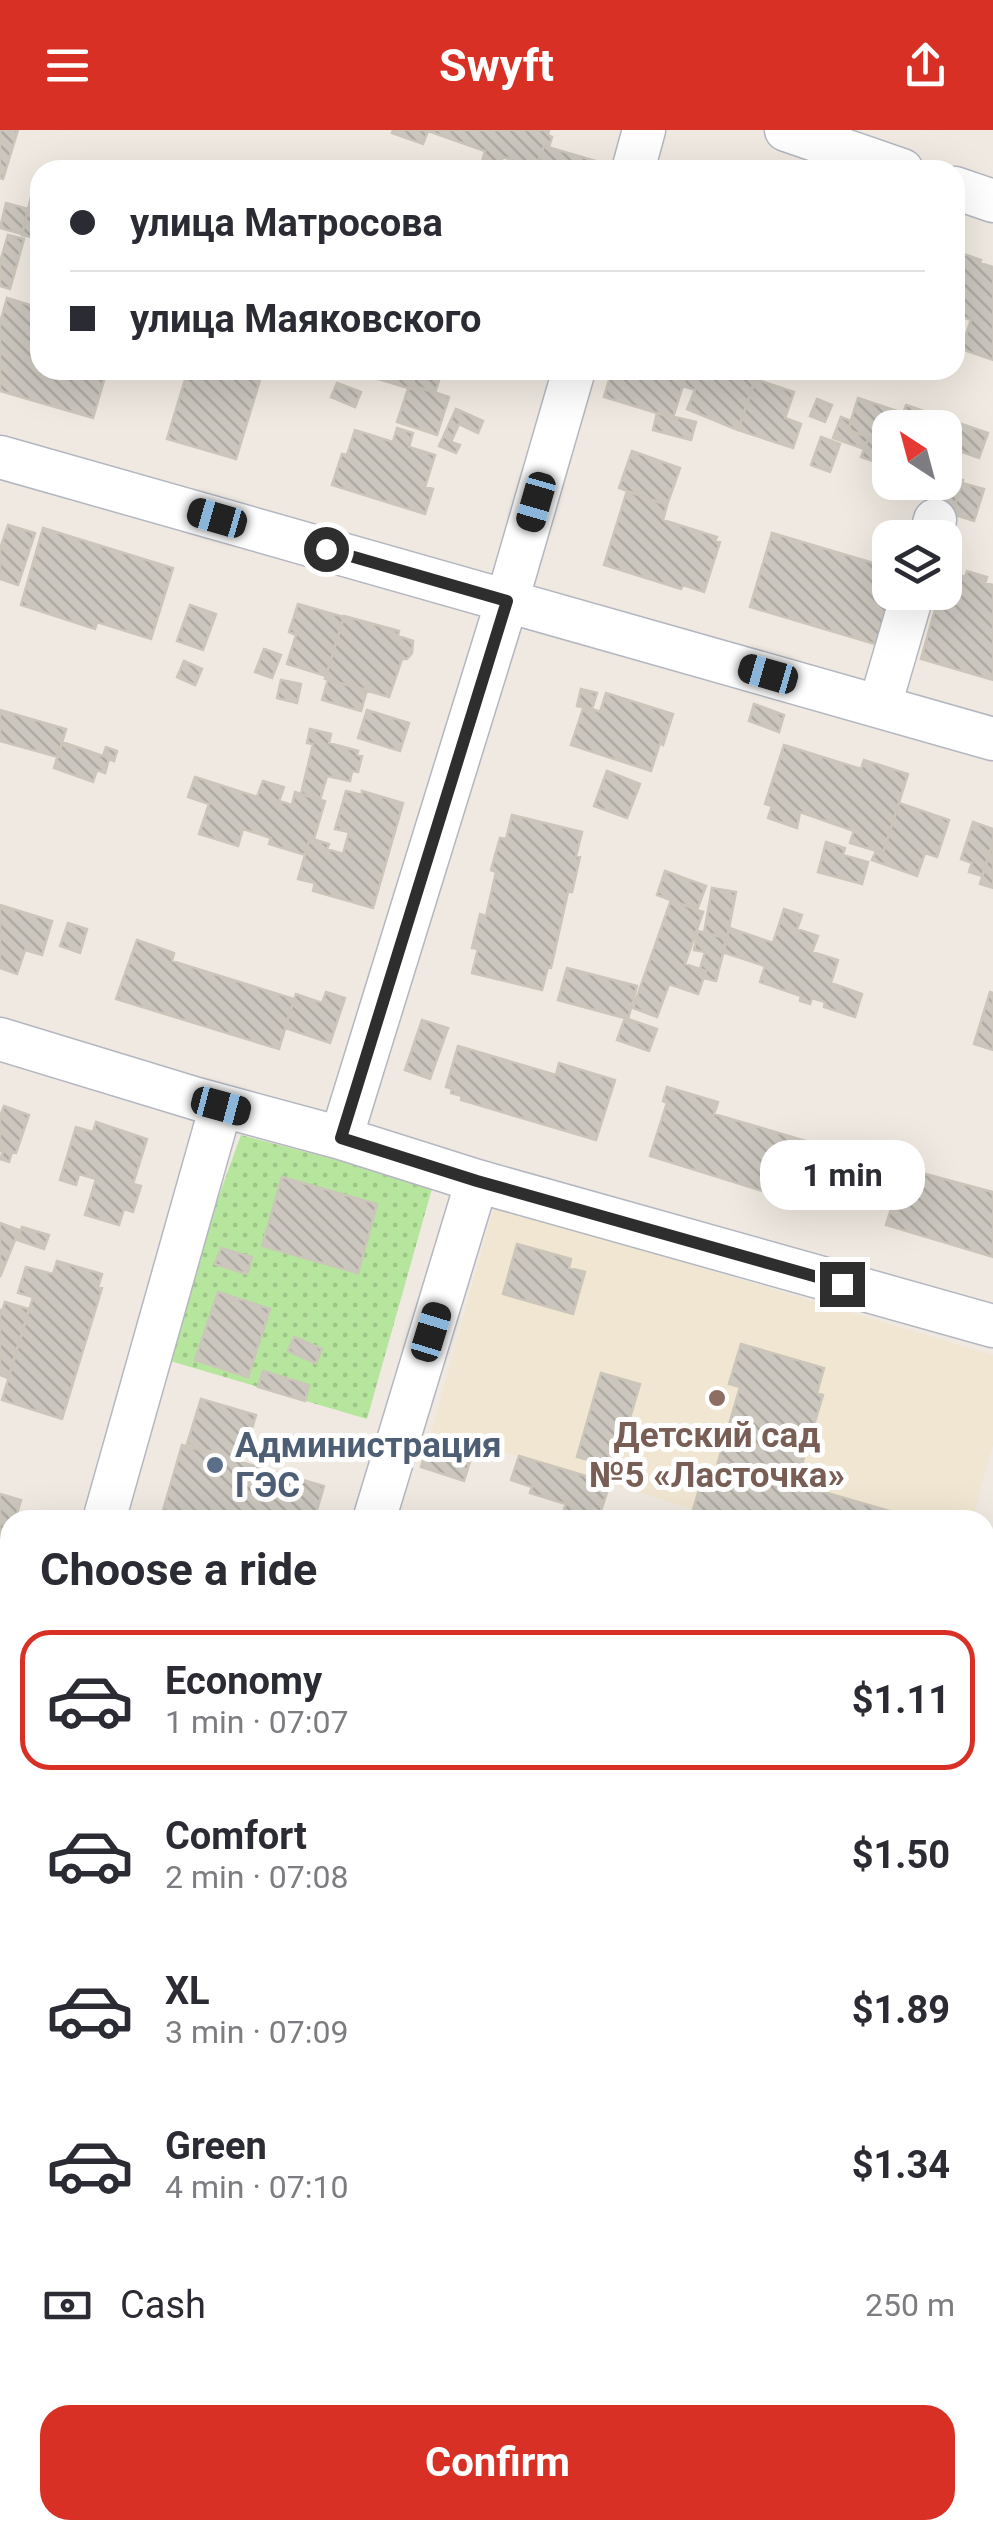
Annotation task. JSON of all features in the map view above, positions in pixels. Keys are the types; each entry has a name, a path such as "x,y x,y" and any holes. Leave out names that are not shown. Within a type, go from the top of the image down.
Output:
{"street":[{"path":"636,160 644,130"},
{"path":"786,130 873,160"},
{"path":"965,191 993,201"},
{"path":"341,1138 571,380"},
{"path":"0,457 993,739"},
{"path":"880,706 908,610"},
{"path":"0,1039 477,1181 993,1326"},
{"path":"107,1510 221,1106"},
{"path":"377,1510 477,1181"}],"shaded area":[{"name":"Детский сад №5 «Ласточка»","path":"494,1206 993,1355 993,1444 975,1510 695,1510 477,1444 472,1455 429,1441"}],"green space":[{"path":"241,1135 433,1185 367,1419 160,1358"}],"building":[{"path":"0,130 18,130 3,179 0,178"},
{"path":"393,130 549,130 552,137 539,160 483,160 485,151 428,131 423,144 392,133"},
{"path":"544,146 593,160 539,160"},
{"path":"30,201 30,237 22,235"},
{"path":"6,203 28,209 22,234 0,228"},
{"path":"8,235 24,239 10,289 0,286 0,262"},
{"path":"965,254 993,267 993,360 965,350 971,320 965,318"},
{"path":"7,298 30,305 30,380 104,380 93,418 0,391 0,323"},
{"path":"185,380 260,380 236,459 167,439"},
{"path":"381,380 414,380 411,389"},
{"path":"414,380 439,380 435,393 412,385"},
{"path":"609,380 684,380 673,418 604,397"},
{"path":"685,380 755,380 738,430 687,409 695,390 683,386"},
{"path":"755,380 794,392 785,418 801,424 793,448 738,430"},
{"path":"337,383 361,392 355,407 331,397"},
{"path":"412,385 449,397 437,435 397,422"},
{"path":"858,398 894,410 872,410 872,438 848,430"},
{"path":"817,399 832,405 825,422 810,416"},
{"path":"456,409 483,421 478,433 459,424 451,442 460,445 456,453 439,446"},
{"path":"657,413 696,422 691,440 653,430"},
{"path":"841,417 851,421 848,430 869,437 864,449 833,438"},
{"path":"962,424 988,433 979,458 962,452"},
{"path":"397,428 413,433 409,447 435,455 425,487 433,489 425,514 332,485 355,430 393,442"},
{"path":"821,437 840,444 830,472 811,465"},
{"path":"869,437 872,438 872,461 861,457"},
{"path":"632,451 680,468 667,505 619,488"},
{"path":"962,483 984,489 974,521 952,514 957,500 962,500"},
{"path":"627,491 667,505 663,520 717,537 715,541 720,542 704,592 683,585 681,589 604,565"},
{"path":"933,500 957,500 951,517 930,510"},
{"path":"8,525 35,533 18,585 0,579 0,549"},
{"path":"43,528 173,568 151,639 97,622 95,629 21,605"},
{"path":"772,533 872,563 872,610 899,610 888,648 750,607"},
{"path":"967,571 987,577 985,583 993,585 993,680 921,659 935,610 962,610 962,576"},
{"path":"298,604 344,617 326,676 287,664 296,635 289,632"},
{"path":"190,605 216,614 203,650 177,641"},
{"path":"344,616 399,631 398,636 413,641 412,653 402,659 389,697 325,679"},
{"path":"264,649 281,655 272,678 255,672"},
{"path":"184,661 202,669 195,685 177,677"},
{"path":"281,680 301,684 297,703 277,698"},
{"path":"328,680 367,690 361,711 322,700"},
{"path":"581,689 597,693 592,709 577,706"},
{"path":"606,693 673,714 651,771 571,745 584,706 600,712"},
{"path":"754,704 784,715 779,732 749,721"},
{"path":"0,710 66,729 58,757 0,741"},
{"path":"367,710 409,723 400,751 358,738"},
{"path":"310,729 331,734 329,743 358,751 357,755 362,756 358,772 352,771 350,781 327,776 320,800 301,794 313,744 307,743"},
{"path":"62,742 103,756 106,747 117,751 114,761 109,759 105,773 97,770 93,782 54,768"},
{"path":"784,745 861,769 864,760 908,774 883,853 850,843 854,831 800,812 797,828 768,818 772,806 765,804"},
{"path":"607,771 640,784 627,818 594,806"},
{"path":"195,777 257,797 263,781 284,787 279,801 292,805 295,792 325,801 305,855 269,844 271,838 243,829 238,846 199,834 209,804 188,797"},
{"path":"346,791 362,795 362,791 403,803 373,908 313,891 315,883 298,879 310,838 343,854 349,832 335,829"},
{"path":"899,803 949,820 937,857 925,853 917,876 872,860 876,851 883,853"},
{"path":"512,815 582,832 572,892 568,892 551,968 548,967 542,990 472,973 478,949 472,948 480,914 486,916 496,872 491,870 500,838 506,839"},
{"path":"973,822 993,829 982,876 969,872 972,863 961,859"},
{"path":"826,842 845,848 843,855 868,862 862,884 818,872"},
{"path":"993,842 993,888 980,884"},
{"path":"665,871 706,886 697,910 657,895"},
{"path":"712,888 736,892 727,938 704,933"},
{"path":"671,900 703,912 685,964 706,971 698,994 669,984 657,1017 633,1008"},
{"path":"0,905 52,921 42,955 25,950 17,974 0,968"},
{"path":"784,909 802,915 797,929 818,936 812,952 838,960 831,983 862,994 855,1017 824,1007 825,1002 812,998 810,1004 800,1001 801,996 760,982 765,966 722,952 730,928 773,943"},
{"path":"68,923 87,929 80,953 60,946"},
{"path":"698,931 727,938 716,981 704,978 706,971 700,969 705,952 694,950"},
{"path":"137,940 174,953 172,961 294,999 279,1049 116,999"},
{"path":"567,968 637,986 628,1019 558,1000"},
{"path":"326,992 345,998 330,1043 285,1028 296,994 322,1003"},
{"path":"990,992 993,993 993,1050 974,1044"},
{"path":"625,1018 657,1029 649,1051 617,1040"},
{"path":"422,1020 448,1028 430,1079 405,1070"},
{"path":"458,1046 556,1075 559,1063 615,1080 596,1140 461,1100 462,1096 446,1087"},
{"path":"667,1087 718,1102 714,1114 813,1143 803,1175 780,1168 772,1194 650,1156 667,1103 663,1101"},
{"path":"4,1106 29,1115 9,1162 0,1159 0,1116"},
{"path":"96,1122 147,1139 133,1184 141,1186 133,1212 124,1209 119,1225 85,1215 96,1179 79,1174 76,1185 60,1180 76,1127 93,1132"},
{"path":"918,1172 993,1192 993,1257 886,1225 894,1199 909,1204"},
{"path":"282,1177 377,1204 358,1273 262,1246"},
{"path":"0,1223 19,1230 0,1277"},
{"path":"22,1227 49,1235 44,1249 17,1240"},
{"path":"517,1244 571,1259 569,1268 585,1272 573,1314 503,1294"},
{"path":"221,1248 252,1257 247,1274 215,1264"},
{"path":"57,1261 102,1274 98,1287 102,1288 62,1419 2,1400 33,1297 18,1293 26,1267 53,1274"},
{"path":"218,1292 270,1309 248,1377 195,1360"},
{"path":"5,1302 29,1309 8,1378 0,1375 0,1310"},
{"path":"294,1337 322,1349 316,1363 288,1351"},
{"path":"741,1344 824,1368 817,1393 823,1395 796,1484 886,1510 693,1510 701,1483 711,1486 740,1387 729,1384"},
{"path":"263,1371 309,1385 305,1401 258,1387"},
{"path":"601,1373 640,1384 615,1468 577,1457"},
{"path":"201,1399 256,1415 242,1461 187,1444"},
{"path":"429,1441 472,1455 464,1481 421,1467"},
{"name":"Администрация ГЭС","path":"182,1445 324,1486 317,1510 163,1510"},
{"path":"519,1456 610,1483 601,1510 564,1510 566,1504 530,1493 532,1487 511,1480"},
{"path":"0,1494 21,1500 18,1510 0,1510"}],"place":[{"name":"Детский сад №5 «Ласточка»","path":"717,1398"},
{"name":"Администрация ГЭС","path":"215,1465"}],"route":[{"path":"326,549 507,601 341,1138 477,1181 842,1284"}]}
